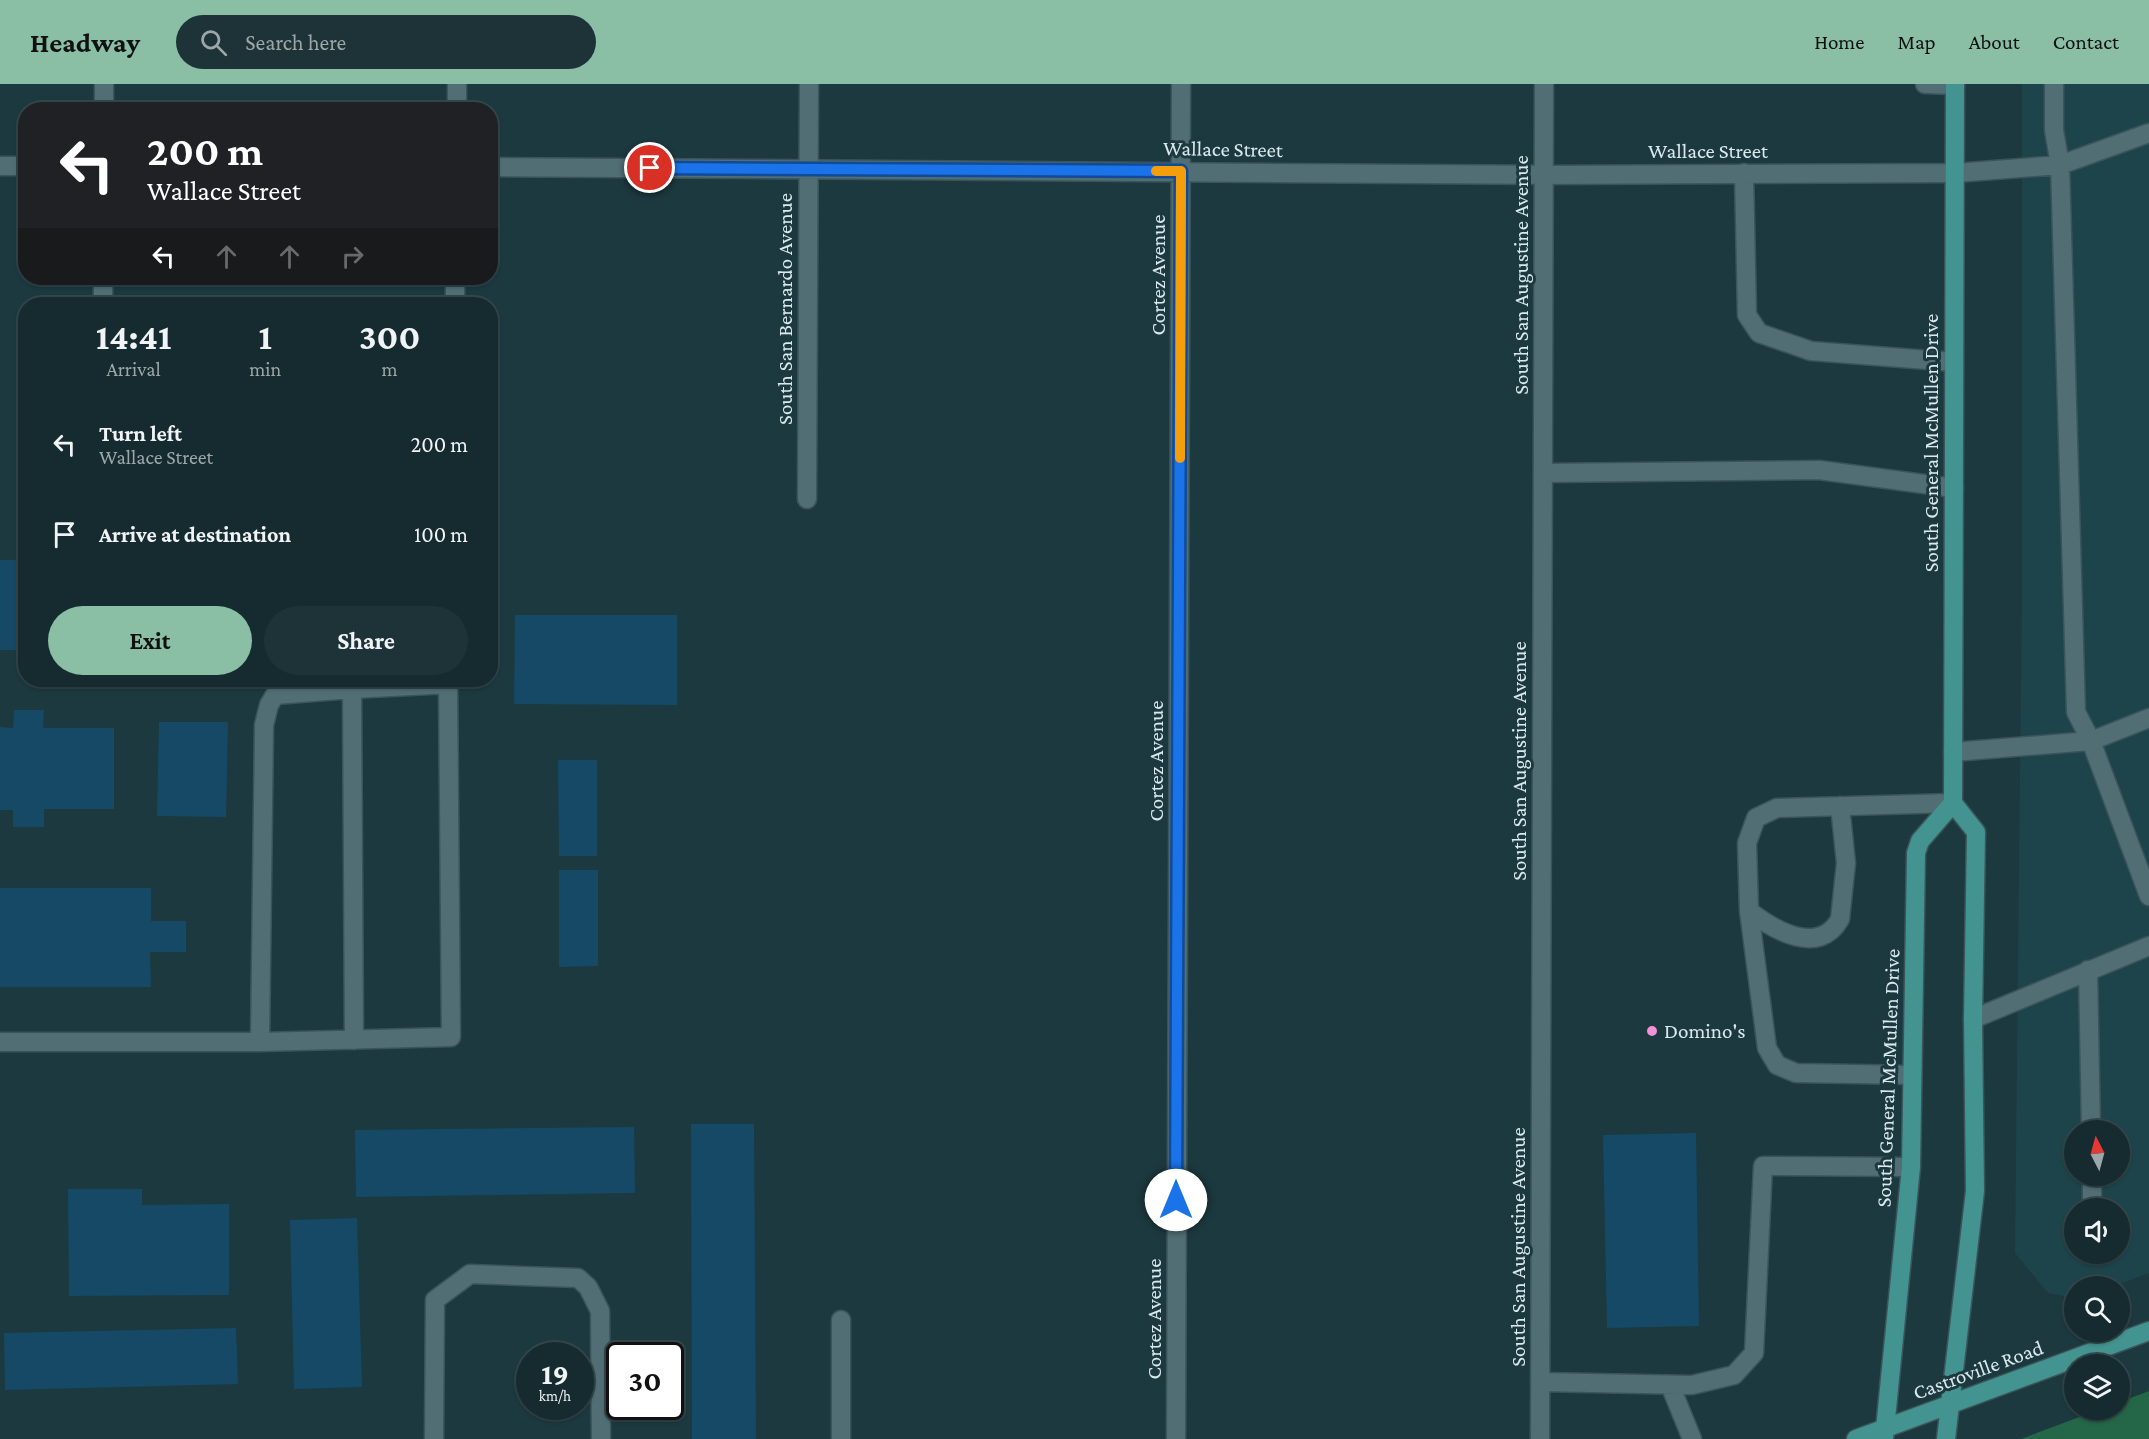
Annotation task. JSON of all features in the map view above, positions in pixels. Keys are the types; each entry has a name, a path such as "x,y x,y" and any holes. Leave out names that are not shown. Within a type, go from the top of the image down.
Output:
{"main road":[{"name":"South General McMullen Drive","path":"1884,1433 1911,1167 1916,854 1920,841 1953,803 1955,84"},
{"path":"1946,1439 1975,1191 1973,1019 1976,832 1953,803"},
{"name":"Castroville Road","path":"1856,1439 1884,1433 1950,1404 2149,1331"}],"street":[{"path":"104,84 104,102"},
{"path":"456,102 457,84"},
{"name":"South San Bernardo Avenue","path":"807,499 809,84"},
{"name":"Cortez Avenue","path":"1176,1439 1181,84"},
{"name":"South San Augustine Avenue","path":"1540,1439 1545,84"},
{"path":"1924,84 1955,84"},
{"path":"2054,84 2054,130 2060,165 2076,712 2091,741 2149,896"},
{"name":"Wallace Street","path":"498,167 1544,175 1955,173 2060,165 2149,133"},
{"path":"0,166 18,166"},
{"path":"1744,173 1747,315 1760,333 1811,351 1954,362"},
{"path":"1543,473 1819,470 1954,488"},
{"path":"260,1042 264,725 269,705 275,695 380,687"},
{"path":"0,1042 260,1042 451,1037 449,687"},
{"path":"352,689 354,1040"},
{"path":"1953,752 2091,741 2149,718"},
{"path":"1912,1075 1796,1074 1777,1065 1767,1048 1749,911 1747,843 1756,818 1778,808 1953,803"},
{"path":"1749,911 1769,926 1791,936 1811,937 1828,934 1837,924 1840,919 1846,862 1840,806"},
{"path":"1973,1019 2149,946"},
{"path":"2088,970 2091,1120"},
{"path":"1540,1382 1692,1385 1734,1375 1754,1353 1762,1166 1911,1167"},
{"path":"434,1439 435,1300 470,1274 578,1278 588,1287 600,1311 601,1439"},
{"path":"841,1320 841,1439"},
{"path":"1670,1385 1692,1439"}],"shaded area":[{"path":"2022,84 2149,84 2149,1273 2130,1280 2130,1276 2064,1276 2064,1296 2048,1293 2015,1253 2022,587"}],"green space":[{"path":"2149,1391 2149,1439 2021,1439 2071,1420 2130,1420 2130,1398"}],"building":[{"path":"0,560 18,560 18,650 0,650"},
{"path":"515,615 677,615 677,705 514,704"},
{"path":"14,710 44,710 43,728 114,728 114,809 44,809 44,827 13,827 13,810 0,810 0,727 13,728"},
{"path":"159,722 228,722 226,817 157,816"},
{"path":"558,760 597,760 597,856 559,856"},
{"path":"559,870 598,870 598,966 559,967"},
{"path":"0,888 151,888 151,921 186,921 186,952 150,952 151,987 0,987"},
{"path":"691,1124 754,1124 756,1439 692,1439"},
{"path":"634,1127 635,1193 356,1197 355,1130"},
{"path":"1696,1133 1699,1326 1607,1328 1603,1135"},
{"path":"68,1189 142,1189 142,1205 229,1204 229,1295 69,1296"},
{"path":"357,1218 362,1387 294,1389 290,1220"},
{"path":"236,1328 238,1384 5,1390 4,1333"}],"slow traffic":[{"path":"1156,171 1181,171 1180,458"}],"place":[{"name":"Domino's","path":"1652,1031"}],"route":[{"path":"650,168 1181,171 1176,1200"}]}
